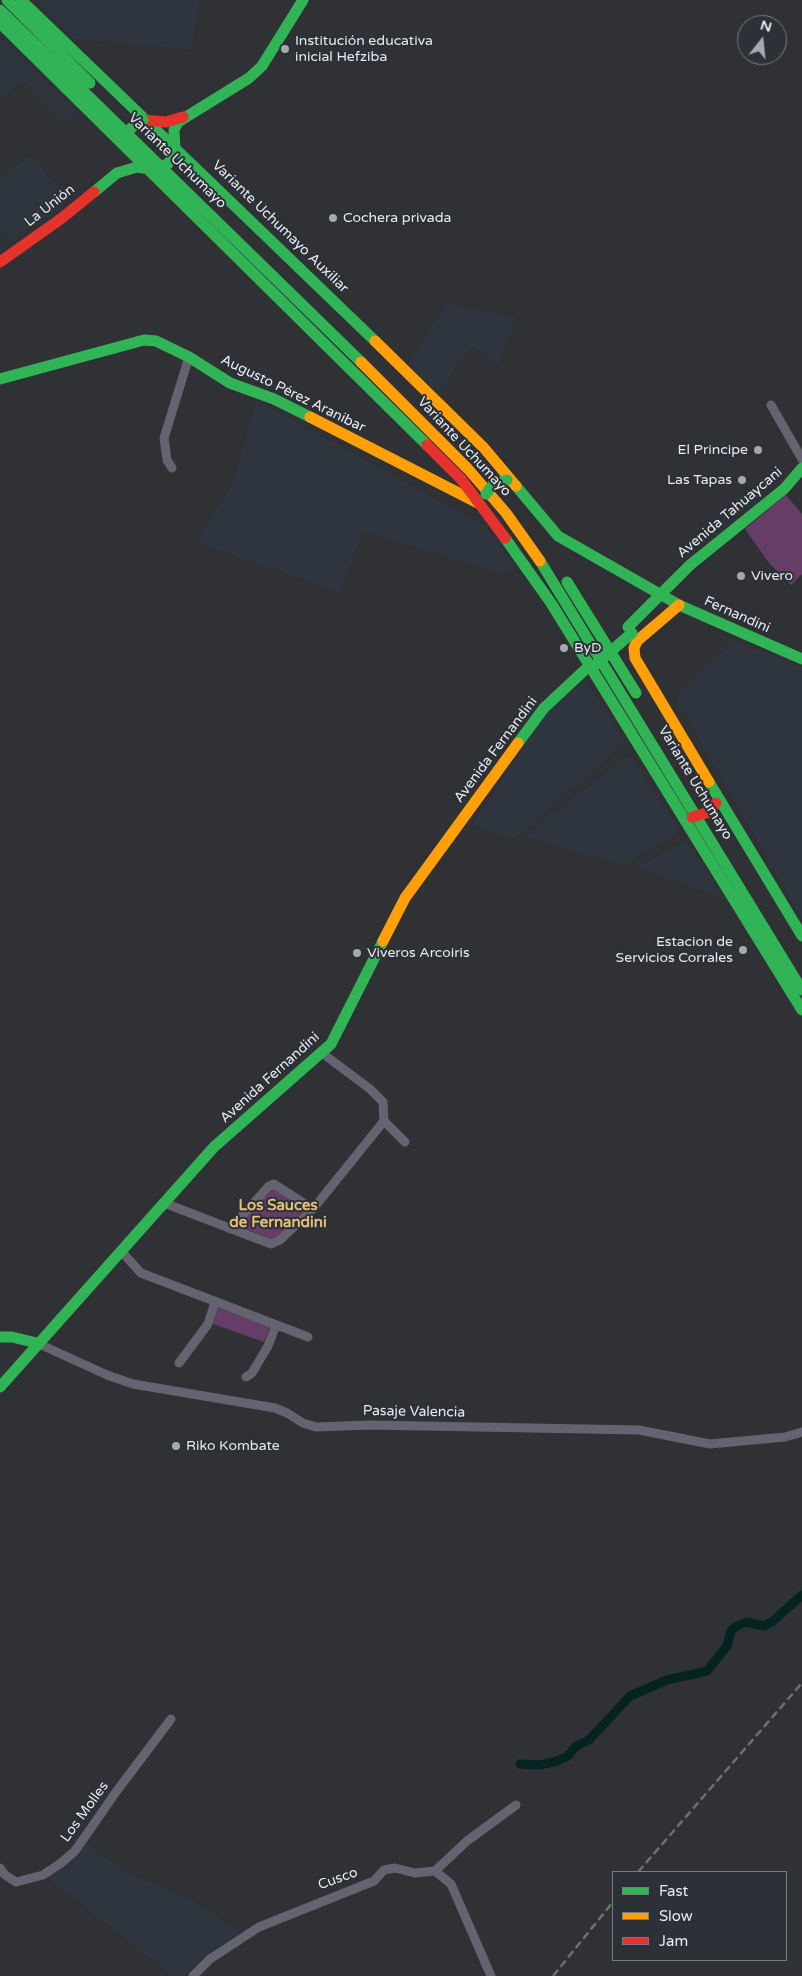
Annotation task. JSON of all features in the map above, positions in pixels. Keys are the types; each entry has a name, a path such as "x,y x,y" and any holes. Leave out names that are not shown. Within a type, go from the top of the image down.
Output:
{"main road":[{"name":"Variante Uchumayo","path":"6,0 315,300"},
{"name":"Variante Uchumayo Auxiliar","path":"21,0 175,150 311,276 484,448 510,481"},
{"path":"151,169 168,164 175,150 174,130 178,122 248,78 262,66 275,48 303,0"},
{"name":"Variante Uchumayo","path":"0,10 302,303 468,469 506,514 551,576 802,990"},
{"path":"0,23 151,169 484,499 494,484 510,481"},
{"path":"117,173 125,155 124,143 131,128 144,120 166,122 186,116"},
{"name":"La Unión","path":"0,262 62,218 117,173 127,168 151,169"},
{"name":"Variante Uchumayo","path":"335,320 458,444 514,508 558,568 644,707"},
{"name":"Augusto Pérez Aranibar","path":"0,379 144,340 156,341 188,357 230,383 274,398 484,499"},
{"name":"Avenida Tahuaycani","path":"665,597 675,579 704,552 784,489 802,468"},
{"name":"Variante Uchumayo","path":"510,481 558,536 665,597"},
{"name":"Variante Uchumayo","path":"484,499 592,663 687,816 802,1010"},
{"path":"592,663 665,597"},
{"name":"Fernandini","path":"665,597 679,605 802,659"},
{"name":"Variante Uchumayo","path":"679,605 637,641 634,653 717,798 802,936"},
{"name":"Avenida Fernandini","path":"0,1387 37,1343 214,1147 322,1053 338,1034 405,898 544,708 592,663"},
{"path":"687,816 706,813 717,798"},
{"name":"Variante Uchumayo","path":"700,800 716,825"},
{"path":"746,875 802,968"},
{"path":"0,1337 12,1337 37,1343"}],"street":[{"path":"172,468 167,460 164,438 188,357"},
{"path":"771,404 802,459"},
{"path":"164,1203 271,1244 276,1244 313,1209 384,1121 383,1102 370,1089 322,1053"},
{"path":"384,1121 405,1142"},
{"path":"230,1229 269,1186 274,1184 313,1209"},
{"path":"121,1251 141,1273 308,1337"},
{"path":"179,1363 208,1324 215,1302"},
{"path":"246,1377 252,1372 268,1346 276,1325"},
{"name":"Pasaje Valencia","path":"37,1343 107,1375 133,1384 275,1408 287,1413 303,1424 316,1427 369,1425 638,1430 710,1444 785,1437 802,1432"},
{"name":"Los Molles","path":"0,1868 16,1882 43,1875 62,1863 75,1851 116,1792 171,1719"},
{"path":"491,1976 450,1884 435,1871 466,1841 516,1805"},
{"name":"Cusco","path":"193,1976 210,1960 259,1927 374,1881 384,1870 395,1868 415,1873 435,1871"}],"shaded area":[{"path":"37,0 200,0 192,50 73,39"},
{"path":"0,38 79,113 65,125 24,81 0,99"},
{"path":"29,155 70,199 9,241 0,231 0,181"},
{"path":"447,303 516,318 499,365 472,346 438,393 408,364"},
{"path":"257,400 485,526 516,567 504,575 363,531 340,592 196,543 232,483"},
{"path":"786,495 802,514 802,574 791,585 769,563 745,529"},
{"path":"735,640 802,668 802,918 675,698"},
{"path":"585,679 625,742 514,839 472,825 540,720"},
{"path":"629,755 680,831 623,865 523,837"},
{"path":"686,841 726,900 637,867"},
{"path":"275,1187 305,1209 276,1241 241,1227 240,1223"},
{"path":"218,1308 270,1326 264,1342 213,1324"},
{"path":"85,1841 109,1860 130,1873 191,1900 239,1932 194,1966 185,1976 172,1976 46,1876"}],"waterway":[{"path":"520,1764 540,1765 568,1756 575,1747 589,1740 630,1696 667,1680 707,1671 727,1646 731,1631 735,1627 746,1622 764,1626 773,1621 802,1595"}],"railway":[{"path":"639,1871 802,1683"},
{"path":"553,1976 612,1903"}],"traffic: fast":[{"path":"7,0 90,83"},
{"path":"21,0 375,341"},
{"path":"175,149 174,130 178,122 249,78 262,66 303,0"},
{"path":"0,10 361,362"},
{"path":"0,23 427,445"},
{"path":"125,141 131,128 143,120"},
{"path":"155,169 168,164 175,151"},
{"path":"94,192 117,173 137,167 151,169"},
{"path":"0,379 144,340 156,341 189,357 230,383 274,399 310,417"},
{"path":"628,627 690,565 784,489 802,468"},
{"path":"486,494 494,483 507,480"},
{"path":"516,486 558,536 679,605 802,659"},
{"path":"505,538 551,603 802,1010"},
{"path":"540,561 802,990"},
{"path":"567,582 636,693"},
{"path":"595,665 632,633"},
{"path":"518,743 544,708 589,666"},
{"path":"709,782 802,936"},
{"path":"0,1387 214,1147 331,1044 383,941"},
{"path":"0,1337 12,1337 37,1343"}],"traffic: slow":[{"path":"375,341 484,448 516,486"},
{"path":"361,362 468,469 506,513 540,561"},
{"path":"310,417 478,503"},
{"path":"679,605 637,641 634,648 635,658 709,782"},
{"path":"383,941 405,898 518,743"}],"traffic: jam":[{"path":"144,120 166,122 183,117"},
{"path":"0,262 62,218 94,192"},
{"path":"427,445 461,479 505,538"},
{"path":"692,817 706,813 716,803"}],"place":[{"name":"Institución educativa inicial Hefziba","path":"285,49"},
{"name":"Cochera privada","path":"333,218"},
{"name":"El Principe","path":"758,450"},
{"name":"Las Tapas","path":"742,480"},
{"name":"Vivero","path":"741,576"},
{"name":"ByD","path":"564,648"},
{"name":"Estacion de Servicios Corrales","path":"743,950"},
{"name":"Viveros Arcoiris","path":"357,953"},
{"name":"Riko Kombate","path":"176,1446"}],"district":[{"name":"Los Sauces de Fernandini","path":"278,1214"}]}
